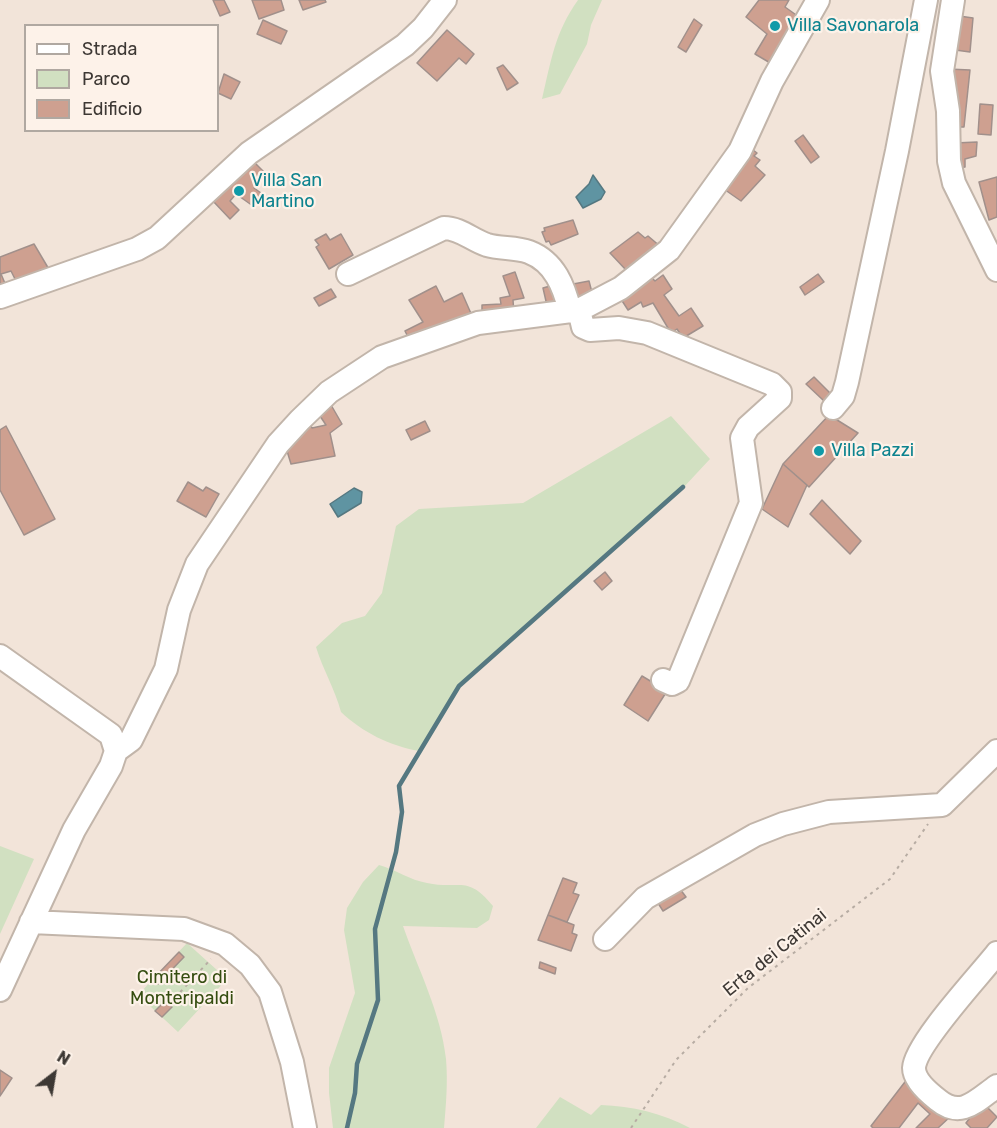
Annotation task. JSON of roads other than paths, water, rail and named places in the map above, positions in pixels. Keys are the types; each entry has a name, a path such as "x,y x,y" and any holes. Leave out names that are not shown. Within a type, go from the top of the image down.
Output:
{"street":[{"path":"0,297 137,249 157,238 249,153 405,45 445,0"},
{"path":"0,990 74,830 111,766 116,751 131,740 166,669 179,610 197,564 278,444 329,392 382,357 478,323 574,311 621,288 669,250 697,215 740,151 772,81 818,0"},
{"path":"833,408 843,396 847,382 897,151 926,0"},
{"path":"953,0 942,71 948,111 950,161 954,183 996,266"},
{"path":"348,274 444,228 454,228 489,246 530,252 552,270 563,284 583,327 590,330 619,328 647,333 772,384 780,392 780,398 748,427 741,438 751,503 749,510 678,681 672,684 663,680"},
{"path":"0,656 111,735 116,751"},
{"path":"605,939 645,898 755,835 783,824 829,812 942,805 997,751"},
{"path":"31,922 184,929 225,944 250,965 270,992 292,1062 305,1128"},
{"path":"997,953 927,1040 914,1065 915,1074 921,1083 937,1100 952,1110 963,1108 997,1086"}],"water":[{"path":"593,175 605,192 601,199 583,208 576,197 589,184"},
{"path":"354,488 362,492 361,503 338,517 330,504"}],"waterway":[{"path":"347,1128 355,1093 357,1064 378,1000 375,929 396,852 402,812 399,786 459,686 683,487"}],"place":[{"name":"Villa Savonarola","path":"775,26"},
{"name":"Villa San Martino","path":"239,191"},
{"name":"Villa Pazzi","path":"819,451"}],"park label":[{"name":"Cimitero di Monteripaldi","path":"182,988"}]}
